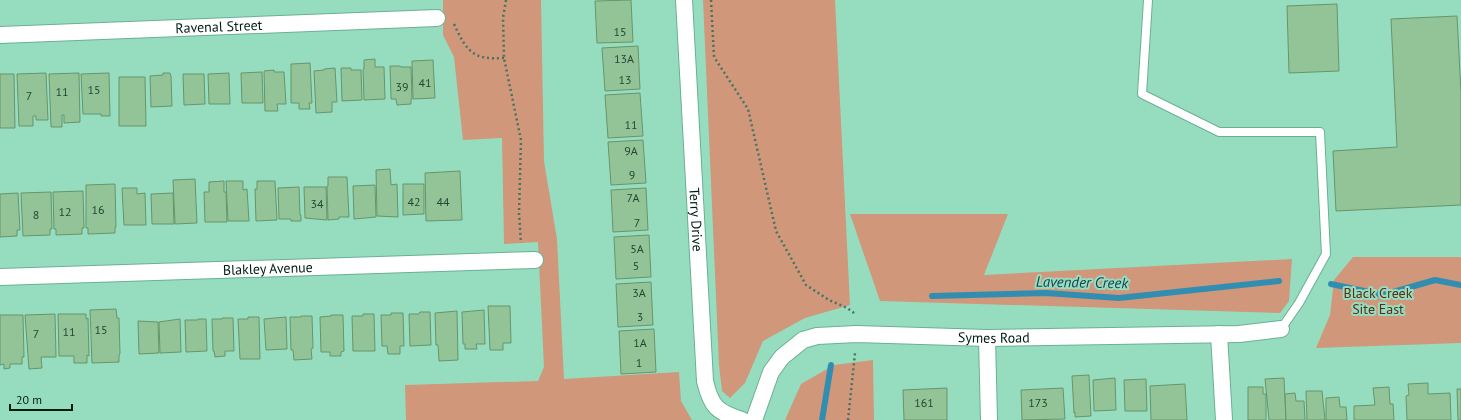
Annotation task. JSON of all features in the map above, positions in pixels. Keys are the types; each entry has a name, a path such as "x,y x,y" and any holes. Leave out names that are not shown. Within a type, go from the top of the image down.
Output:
{"street":[{"name":"Terry Drive","path":"684,0 705,382 709,398 718,409 742,420"},
{"name":"Ravenal Street","path":"0,35 444,19"},
{"name":"Blakley Avenue","path":"0,277 529,259"},
{"name":"Symes Road","path":"754,420 771,372 782,357 803,340 817,336 856,334 987,338 1239,334 1281,329"},
{"path":"1219,334 1224,420"},
{"path":"987,338 989,420"}],"lane":[{"path":"1148,0 1142,94 1219,132 1320,132 1326,254 1299,303 1281,329"}],"path":[{"path":"506,0 503,18 504,58 521,140 518,213 529,259"},
{"path":"711,0 714,57 748,109 776,231 806,284 829,300 848,308 853,312 857,320"},
{"path":"444,19 469,50 478,56 488,59 504,58"},
{"path":"848,420 856,348"}],"green space":[{"path":"443,0 541,0 544,161 557,239 564,379 679,372 681,401 692,420 406,420 405,385 538,381 544,367 538,242 504,244 502,138 463,140 454,57 443,35"},
{"path":"703,0 835,0 850,305 805,318 763,341 745,383 730,398 722,391 719,365"},
{"path":"850,214 1008,214 984,275 1292,259 1289,301 1280,313 880,301"},
{"name":"Black Creek Site East","path":"1353,257 1461,257 1461,343 1316,348 1330,315 1334,280"},
{"path":"873,360 874,420 785,420 801,384 834,365"}],"building":[{"path":"631,0 633,42 597,43 595,1"},
{"path":"1337,4 1339,71 1289,73 1287,6"},
{"path":"1457,16 1461,93 1461,205 1336,211 1333,151 1397,147 1391,19"},
{"path":"638,46 640,89 605,91 602,48"},
{"path":"375,59 375,67 384,67 385,99 364,100 364,60"},
{"path":"433,60 435,98 413,99 412,61"},
{"path":"310,63 312,103 309,103 310,109 299,109 299,103 291,103 291,64"},
{"path":"390,66 411,67 411,104 397,105 396,99 391,99"},
{"path":"335,68 337,102 332,102 332,112 316,113 314,71"},
{"path":"341,68 361,70 362,100 342,101"},
{"path":"274,70 274,72 284,72 286,104 277,104 278,111 265,111 264,71"},
{"path":"262,72 263,103 242,103 241,73"},
{"path":"46,73 48,120 36,120 36,116 33,116 33,126 19,126 17,74"},
{"path":"79,73 80,122 64,123 64,115 62,115 62,127 51,127 49,74"},
{"path":"109,73 110,116 101,116 101,114 83,114 81,74"},
{"path":"163,73 170,73 171,76 172,106 151,107 150,76 163,75"},
{"path":"229,73 230,104 209,104 208,74"},
{"path":"0,74 14,74 15,128 0,128"},
{"path":"183,74 204,74 205,104 184,105"},
{"path":"119,77 145,77 146,126 119,126"},
{"path":"640,93 643,136 608,138 605,95"},
{"path":"643,140 646,183 611,185 608,142"},
{"path":"390,169 391,185 397,184 398,217 377,216 376,170"},
{"path":"460,171 462,220 426,221 425,173"},
{"path":"328,177 347,177 349,217 339,217 339,219 328,220"},
{"path":"195,179 197,223 175,224 173,180"},
{"path":"224,181 227,222 205,222 204,192 209,192 209,182"},
{"path":"226,181 243,181 243,190 247,189 249,221 228,221"},
{"path":"257,181 275,181 277,220 256,221 255,189 257,189"},
{"path":"115,184 115,233 88,234 88,228 86,228 86,185"},
{"path":"403,184 424,184 424,214 403,215"},
{"path":"375,185 376,217 354,219 353,186"},
{"path":"299,187 301,221 279,219 278,188"},
{"path":"304,187 326,187 327,220 305,218"},
{"path":"122,188 137,188 137,194 145,193 146,225 124,225"},
{"path":"646,188 648,230 613,232 611,190"},
{"path":"83,191 84,228 82,228 82,234 56,235 56,229 54,229 53,192"},
{"path":"51,192 52,229 50,229 50,235 23,236 21,193"},
{"path":"18,193 20,230 17,230 17,236 0,237 0,194"},
{"path":"173,193 174,224 152,224 151,194"},
{"path":"649,235 651,277 616,279 614,237"},
{"path":"651,282 653,325 618,327 616,284"},
{"path":"488,306 510,306 511,343 503,343 503,350 490,350"},
{"path":"116,309 117,318 119,318 119,362 92,363 90,310"},
{"path":"484,310 485,344 476,344 477,349 465,349 465,344 463,344 462,312"},
{"path":"457,311 458,360 439,361 438,345 436,345 435,313"},
{"path":"420,312 430,312 431,345 410,346 409,314 419,314"},
{"path":"391,313 403,313 404,346 400,346 400,354 388,354 387,346 382,346 381,315 391,315"},
{"path":"55,314 56,357 41,357 42,368 29,369 25,315"},
{"path":"58,314 86,314 86,319 88,318 89,356 87,355 87,363 74,363 74,356 59,356"},
{"path":"363,314 374,314 375,351 353,351 352,316 363,316"},
{"path":"0,315 23,315 24,357 22,357 22,364 10,364 10,368 4,369 4,364 0,365"},
{"path":"343,315 344,351 341,352 341,356 330,356 330,352 321,352 320,317"},
{"path":"312,316 312,359 294,360 293,350 291,350 290,317"},
{"path":"248,317 259,317 260,359 240,359 238,319 248,319"},
{"path":"286,317 287,349 266,350 264,319"},
{"path":"233,318 234,351 225,351 225,356 215,357 213,351 212,319"},
{"path":"180,319 181,352 160,353 159,322"},
{"path":"206,319 207,351 186,352 185,320"},
{"path":"138,321 158,322 159,353 139,354"},
{"path":"654,329 656,372 621,374 619,331"},
{"path":"1089,375 1091,416 1075,417 1072,376"},
{"path":"1115,378 1116,410 1094,411 1093,380"},
{"path":"1284,378 1286,420 1269,420 1265,379"},
{"path":"1146,379 1147,411 1125,411 1124,380"},
{"path":"1428,383 1428,394 1450,393 1451,420 1407,420 1406,396 1409,395 1408,384"},
{"path":"1185,384 1187,420 1151,420 1150,386"},
{"path":"1248,387 1263,387 1263,394 1266,394 1266,420 1248,420"},
{"path":"1389,387 1390,404 1393,404 1394,420 1354,420 1354,406 1375,405 1373,388"},
{"path":"947,388 947,420 904,420 903,390"},
{"path":"1063,388 1065,419 1022,420 1021,390"},
{"path":"1457,389 1461,389 1461,420 1458,420"},
{"path":"1306,391 1322,391 1325,420 1307,420"},
{"path":"1295,393 1296,401 1304,401 1305,420 1286,420 1285,394"},
{"path":"1339,397 1340,407 1346,407 1347,420 1326,420 1326,398"}],"waterway":[{"name":"Lavender Creek","path":"1331,284 1383,295 1435,280 1461,285"},
{"name":"Lavender Creek","path":"932,296 1046,293 1119,298 1279,281"},
{"name":"Lavender Creek","path":"822,420 831,365"}]}
